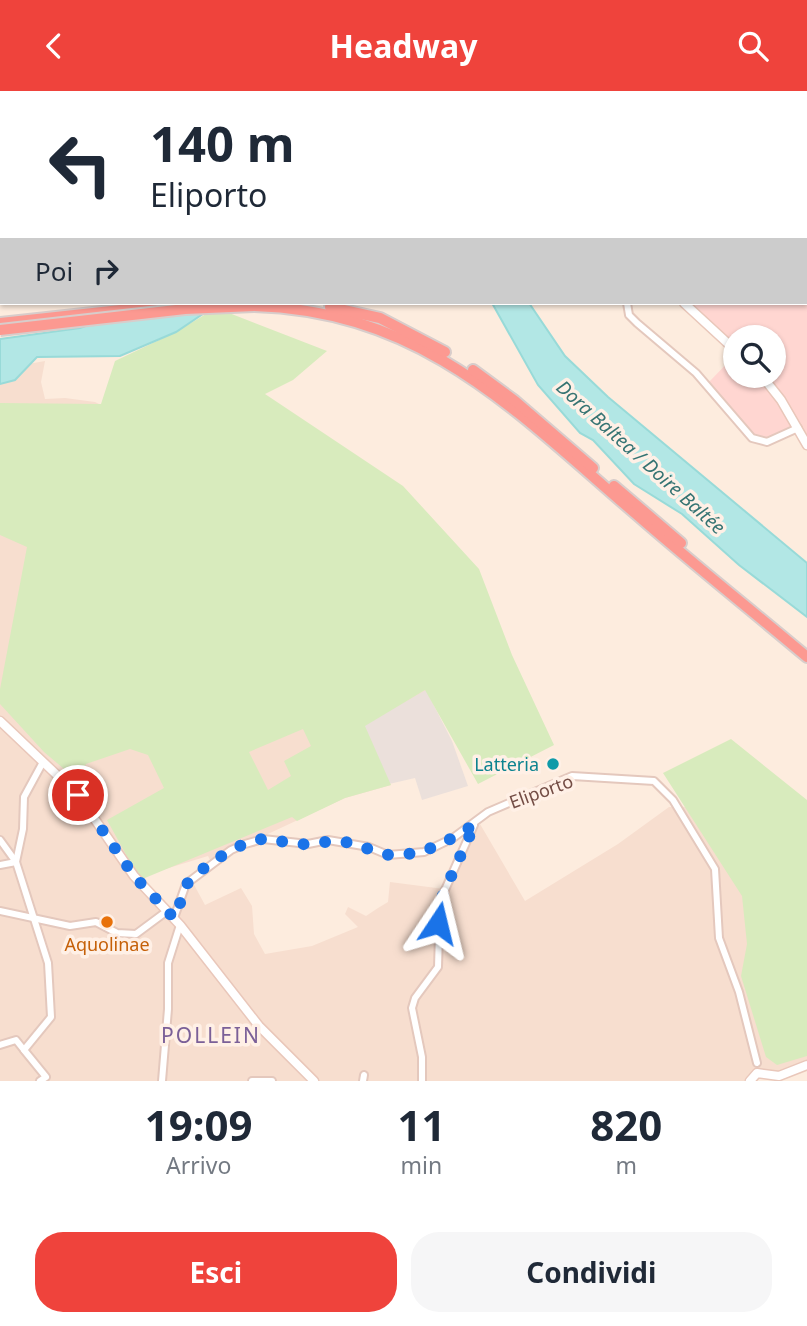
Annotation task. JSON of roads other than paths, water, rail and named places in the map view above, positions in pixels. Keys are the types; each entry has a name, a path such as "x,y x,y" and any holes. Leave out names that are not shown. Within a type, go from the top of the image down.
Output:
{"highway":[{"path":"0,323 166,305"},
{"path":"314,305 380,319 436,346 473,370 515,401 806,654"},
{"path":"0,330 185,309 254,306 314,310 382,329 439,356 510,408 806,654"}],"main road":[{"path":"686,305 723,339"},
{"path":"770,388 807,445"},
{"path":"0,721 93,812 134,876 177,921 259,1026 314,1081"},
{"path":"766,1077 807,1065"}],"street":[{"path":"627,305 629,315 696,373 752,438 766,442 798,428"},
{"path":"16,862 23,829 24,797 43,762"},
{"name":"Eliporto","path":"162,1081 168,1009 168,963 186,884 231,850 263,839 308,844 328,840 369,847 388,855 424,852 453,838 488,812 572,776 647,781 662,787 673,800 715,869 719,939 739,992 758,1063 766,1077"},
{"path":"422,1081 421,1049 412,1007 415,998 438,967 440,901 475,824"},
{"path":"0,840 16,862 48,963 51,1017 24,1050"},
{"path":"0,865 16,862"},
{"path":"0,911 70,926 96,922 117,933 136,934 167,911"},
{"path":"0,1045 16,1040 45,1080"},
{"path":"252,1081 272,1081"}],"water":[{"path":"144,305 216,305 176,332 120,356 37,357 15,380 0,384 0,339 80,328"},
{"name":"Dora Baltea / Doire Baltée","path":"493,305 530,305 565,356 608,397 807,563 807,617 739,565 682,514 634,484 593,440 580,433 538,385"}],"place":[{"name":"Latteria","path":"553,764"},
{"name":"Aquolinae","path":"107,922"}],"district":[{"name":"POLLEIN","path":"211,1035"}]}
